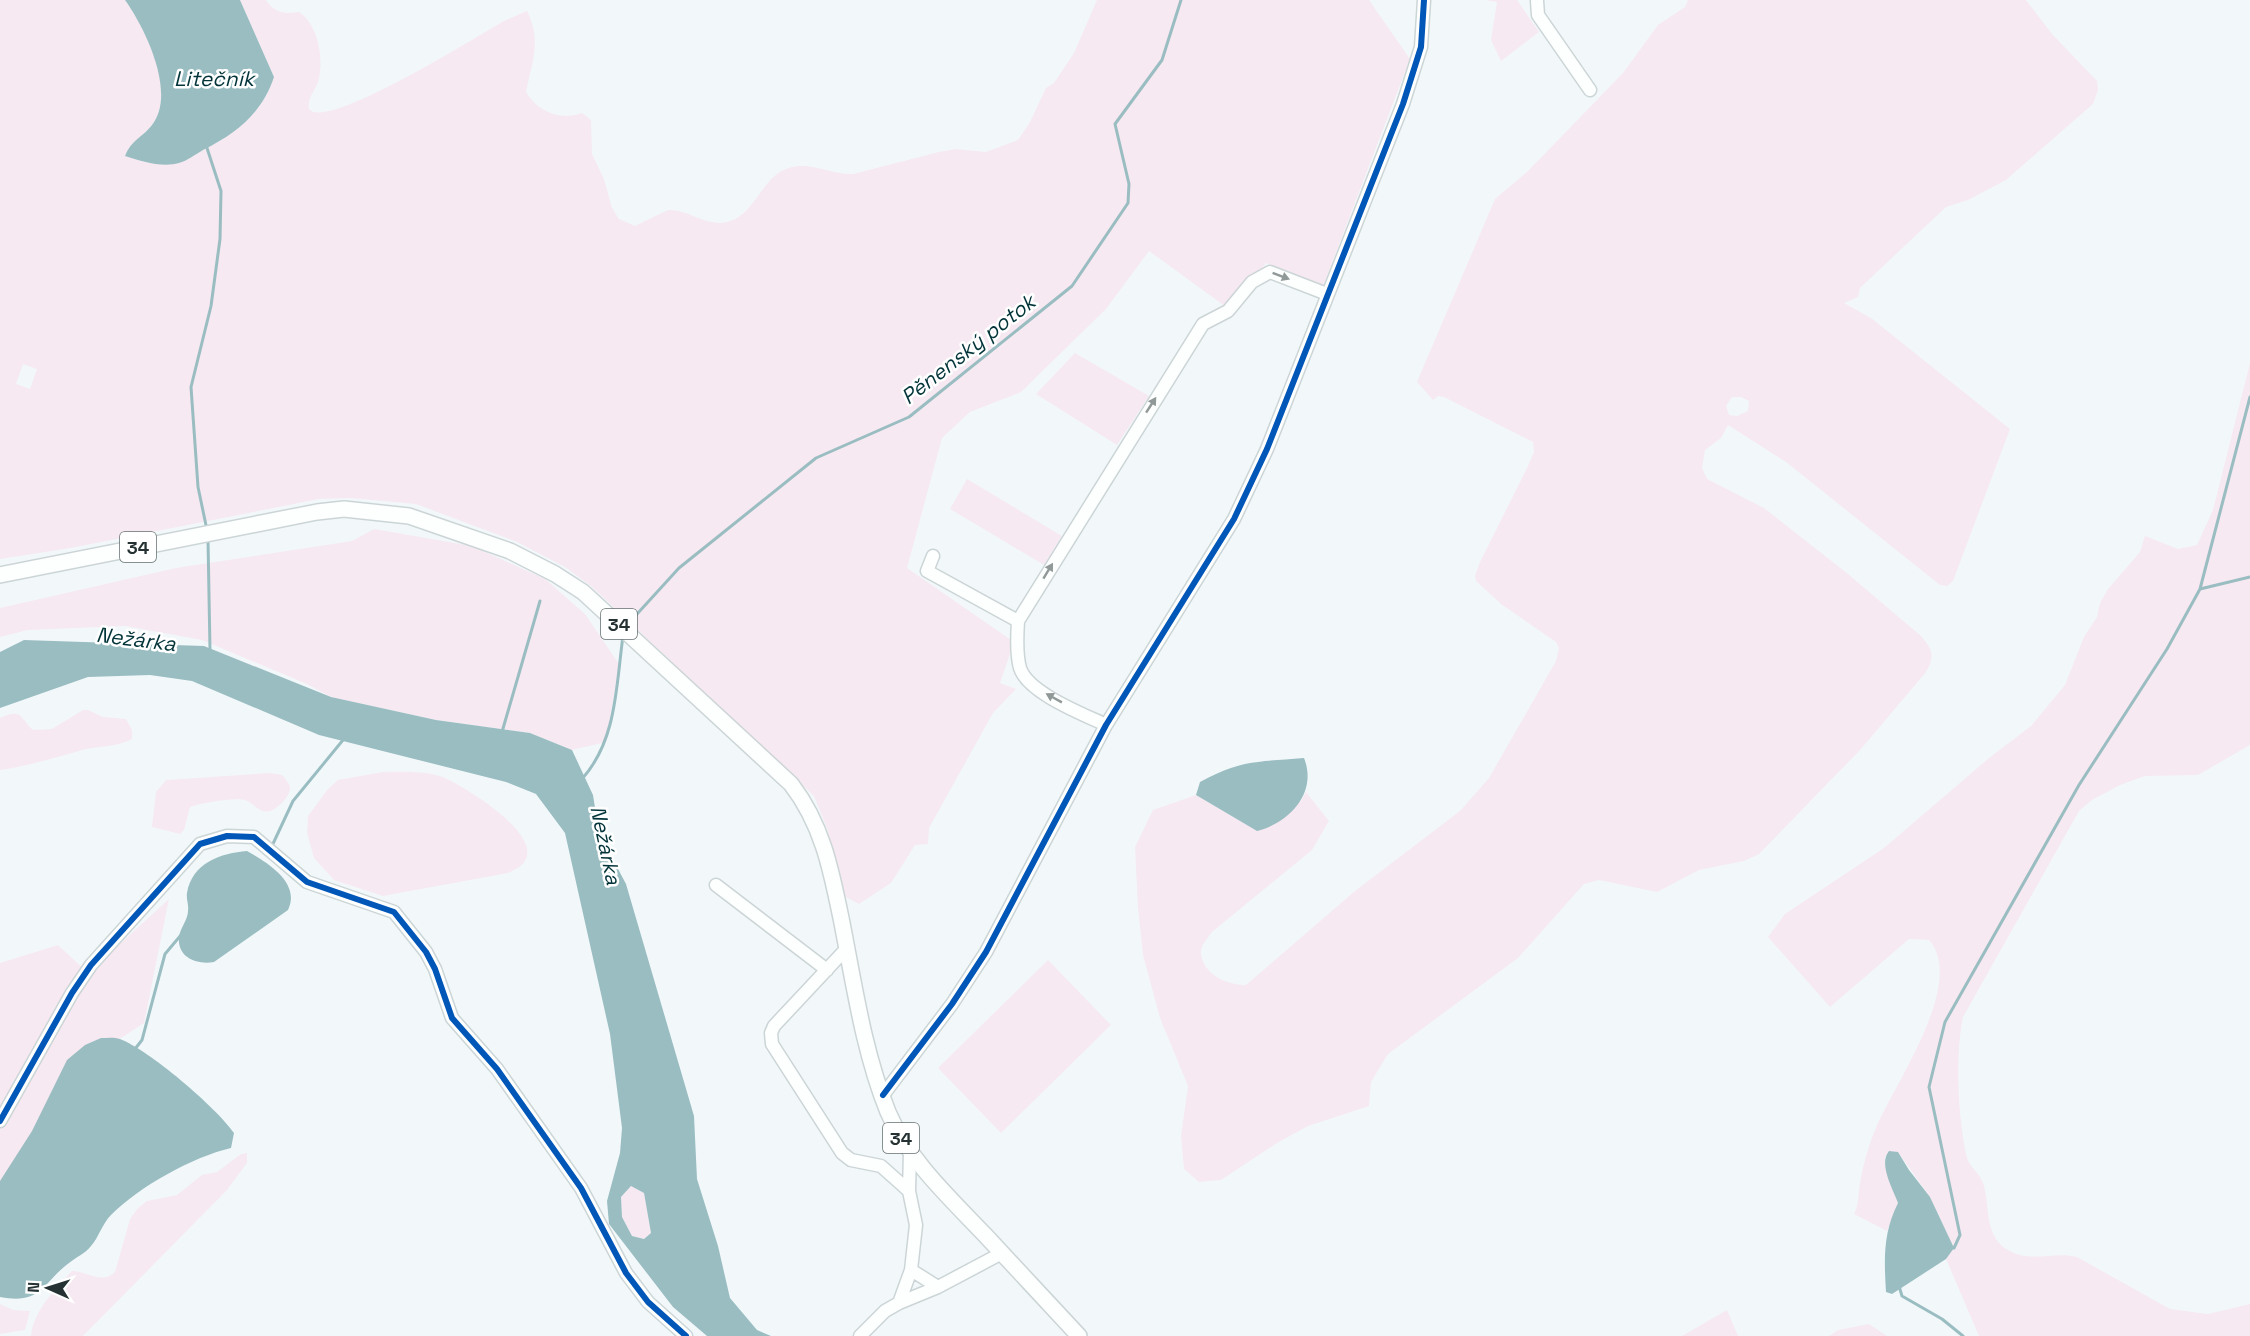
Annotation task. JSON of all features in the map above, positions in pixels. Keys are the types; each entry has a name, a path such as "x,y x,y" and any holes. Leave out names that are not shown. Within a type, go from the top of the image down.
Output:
{"main road":[{"name":"34","path":"0,575 317,512 344,509 409,516 449,528 537,564 583,592 791,783 807,804 822,837 869,1057 882,1095 910,1152 1079,1336"}],"street":[{"path":"882,1095 952,1004 986,952 1106,725 1234,519 1267,449 1403,104 1421,47 1424,0"},
{"path":"1538,0 1538,15 1590,90"},
{"path":"1106,725 1029,684 1021,670 1018,654 1018,621 1125,445 1203,324 1228,311 1252,282 1270,272 1327,294"},
{"path":"933,556 927,571 1018,621"},
{"path":"0,1121 72,993 91,965 200,844 227,837 254,837 307,882 394,912 426,952 435,969 452,1018 497,1069 581,1188 626,1273 648,1302 686,1336"},
{"path":"716,885 827,970"},
{"path":"847,948 774,1026 771,1033 772,1044 842,1153 850,1160 882,1166 909,1191"},
{"path":"899,1303 911,1270 916,1225 909,1191 910,1152"},
{"path":"860,1336 885,1311 938,1287 1002,1253"},
{"path":"911,1270 938,1287"}],"shaded area":[{"path":"0,0 125,0 149,43 160,78 161,95 159,111 152,125 131,145 125,155 158,164 185,161 227,136 247,121 269,90 274,77 240,0 266,0 272,8 280,12 299,12 305,17 315,32 321,60 319,78 309,100 309,109 321,112 343,107 372,95 506,20 527,11 532,22 535,42 526,92 543,110 566,116 582,113 591,120 592,154 604,179 612,208 619,219 635,226 668,210 683,212 712,222 727,222 745,212 779,172 797,166 853,174 956,149 986,152 1018,140 1030,122 1046,88 1054,83 1074,53 1097,0 1369,0 1410,59 1323,286 1266,263 1233,312 1149,251 1106,309 1021,392 970,412 942,438 907,568 1014,642 1000,683 1016,689 993,713 929,828 928,844 915,845 891,883 859,904 844,896 827,828 814,796 591,586 565,567 517,542 416,504 350,498 319,499 71,548 0,559","holes":["23,364 37,369 30,389 16,384"]},
{"path":"1485,0 1517,0 1539,32 1501,61 1491,40 1497,2"},
{"path":"1688,0 2026,0 2052,34 2097,81 2098,90 2093,104 2006,180 1968,200 1946,207 1860,288 1858,297 1844,303 1871,318 2010,429 1953,581 1947,586 1940,585 1786,462 1728,425 1721,438 1705,450 1702,468 1707,479 1764,508 1848,574 1921,636 1931,653 1929,666 1861,749 1759,854 1744,861 1699,870 1657,892 1599,880 1584,884 1518,958 1388,1054 1371,1082 1369,1106 1308,1126 1277,1143 1221,1180 1199,1182 1184,1169 1181,1136 1188,1086 1160,1018 1143,955 1135,847 1153,810 1196,795 1257,831 1301,801 1306,792 1329,821 1312,850 1212,932 1202,948 1203,961 1212,973 1224,981 1246,985 1355,891 1460,811 1489,778 1556,661 1559,648 1556,642 1501,604 1476,581 1475,576 1528,466 1534,452 1533,442 1444,397 1438,396 1433,400 1417,382 1495,199 1528,171 1623,73 1658,25 1685,7","holes":["1732,397 1741,397 1749,401 1748,411 1737,416 1729,415 1726,406"]},
{"path":"1075,353 1149,396 1117,445 1036,394"},
{"path":"2250,363 2250,745 2198,775 2145,776 2120,785 2092,800 2079,811 1963,1017 1958,1067 1959,1104 1967,1159 1982,1181 1992,1231 2002,1245 2010,1251 2027,1256 2077,1257 2170,1309 2208,1314 2250,1304 2250,1336 1979,1336 1946,1259 1954,1248 1930,1197 1898,1152 1885,1156 1885,1164 1898,1203 1887,1231 1854,1214 1872,1136 1923,1035 1933,1007 1939,982 1938,959 1929,940 1909,939 1830,1007 1768,937 1785,914 1884,848 1989,758 2031,726 2065,685 2084,637 2097,617 2100,603 2108,589 2140,552 2145,536 2178,549 2197,545 2213,510"},
{"path":"967,479 1062,536 1044,565 950,509"},
{"path":"374,529 472,546 545,579 585,614 619,664 606,742 572,750 530,733 436,720 331,697 307,684 202,640 125,626 28,630 0,637 0,608 176,568 352,541"},
{"path":"83,710 103,717 126,719 132,730 132,739 121,744 82,750 0,770 0,718 17,714 33,730 52,729"},
{"path":"383,772 415,772 440,776 476,796 493,808 522,836 527,850 524,863 508,873 383,896 334,880 314,858 307,833 308,816 328,789 338,780"},
{"path":"270,773 282,775 290,787 286,798 273,810 263,811 245,800 218,801 190,807 184,830 180,834 152,827 156,792 166,780"},
{"path":"169,899 144,1023 121,1038 80,1055 0,1191 0,963 58,945 88,973"},
{"path":"1048,960 1111,1025 1001,1133 938,1068"},
{"path":"247,1153 247,1163 227,1190 83,1336 31,1336 41,1309 72,1271 100,1277 110,1276 115,1272 130,1219 138,1208 147,1201 177,1195 202,1175 217,1172 241,1154"},
{"path":"631,1186 644,1193 651,1233 644,1239 632,1236 622,1217 621,1197"},
{"path":"0,1304 13,1310 30,1311 25,1330 0,1334"},
{"path":"1727,1310 1738,1336 1682,1336"},
{"path":"1869,1324 1887,1336 1829,1336 1838,1330"}],"water":[{"name":"Litečník","path":"125,0 240,0 274,77 263,101 247,121 227,136 182,162 159,164 125,156 134,142 152,125 159,112 161,96 160,79 149,43"},
{"path":"24,640 204,646 331,697 436,720 530,733 572,750 593,795 599,833 626,884 694,1116 697,1179 718,1246 730,1298 757,1330 771,1336 707,1336 673,1307 609,1224 607,1201 620,1153 622,1128 610,1034 565,833 536,794 506,782 319,735 192,681 150,675 88,677 0,708 0,652","holes":["631,1186 644,1193 651,1233 644,1239 632,1236 622,1217 621,1197"]},
{"path":"1304,758 1307,783 1304,794 1290,814 1269,827 1257,831 1196,795 1200,782 1228,769 1262,761"},
{"path":"247,851 273,868 286,883 291,900 288,910 214,962 189,959 181,950 179,937 188,914 187,895 190,883 201,867 209,862 227,854"},
{"path":"101,1038 118,1038 132,1045 181,1080 213,1109 234,1133 231,1148 183,1166 136,1194 108,1219 89,1249 69,1263 33,1295 14,1299 0,1297 0,1181 32,1131 67,1060 85,1045"},
{"path":"1889,1151 1898,1152 1930,1197 1954,1248 1946,1259 1892,1294 1886,1292 1886,1246 1893,1214 1898,1203 1886,1169 1886,1156"}],"waterway":[{"name":"Pěnenský potok","path":"627,625 679,568 816,458 909,417 1072,286 1128,203 1129,184 1115,124 1162,60 1181,0"},
{"path":"206,145 221,191 220,239 211,306 191,387 198,487 207,530"},
{"path":"1951,1248 1954,1248 1960,1235 1929,1087 1945,1022 2079,785 2167,649 2200,589 2250,397"},
{"path":"208,540 210,650"},
{"path":"2200,589 2250,577"},
{"path":"502,732 540,601"},
{"name":"Pěnenský potok","path":"582,779 594,764 609,730 623,636"},
{"path":"271,848 293,801 343,740"},
{"path":"135,1049 142,1040 165,954 181,935"},
{"path":"1899,1286 1902,1296 1942,1319 1963,1336"}],"cycle path":[{"path":"883,1095 952,1004 986,952 1106,725 1234,519 1267,449 1403,104 1421,47 1424,0"},
{"path":"0,1121 72,993 91,965 200,844 227,836 254,837 307,882 394,912 426,952 435,969 452,1018 497,1069 581,1188 626,1273 648,1302 686,1336"}],"water label":[{"name":"Nežárka","path":"136,639"},
{"name":"Nežárka","path":"606,845"}]}
